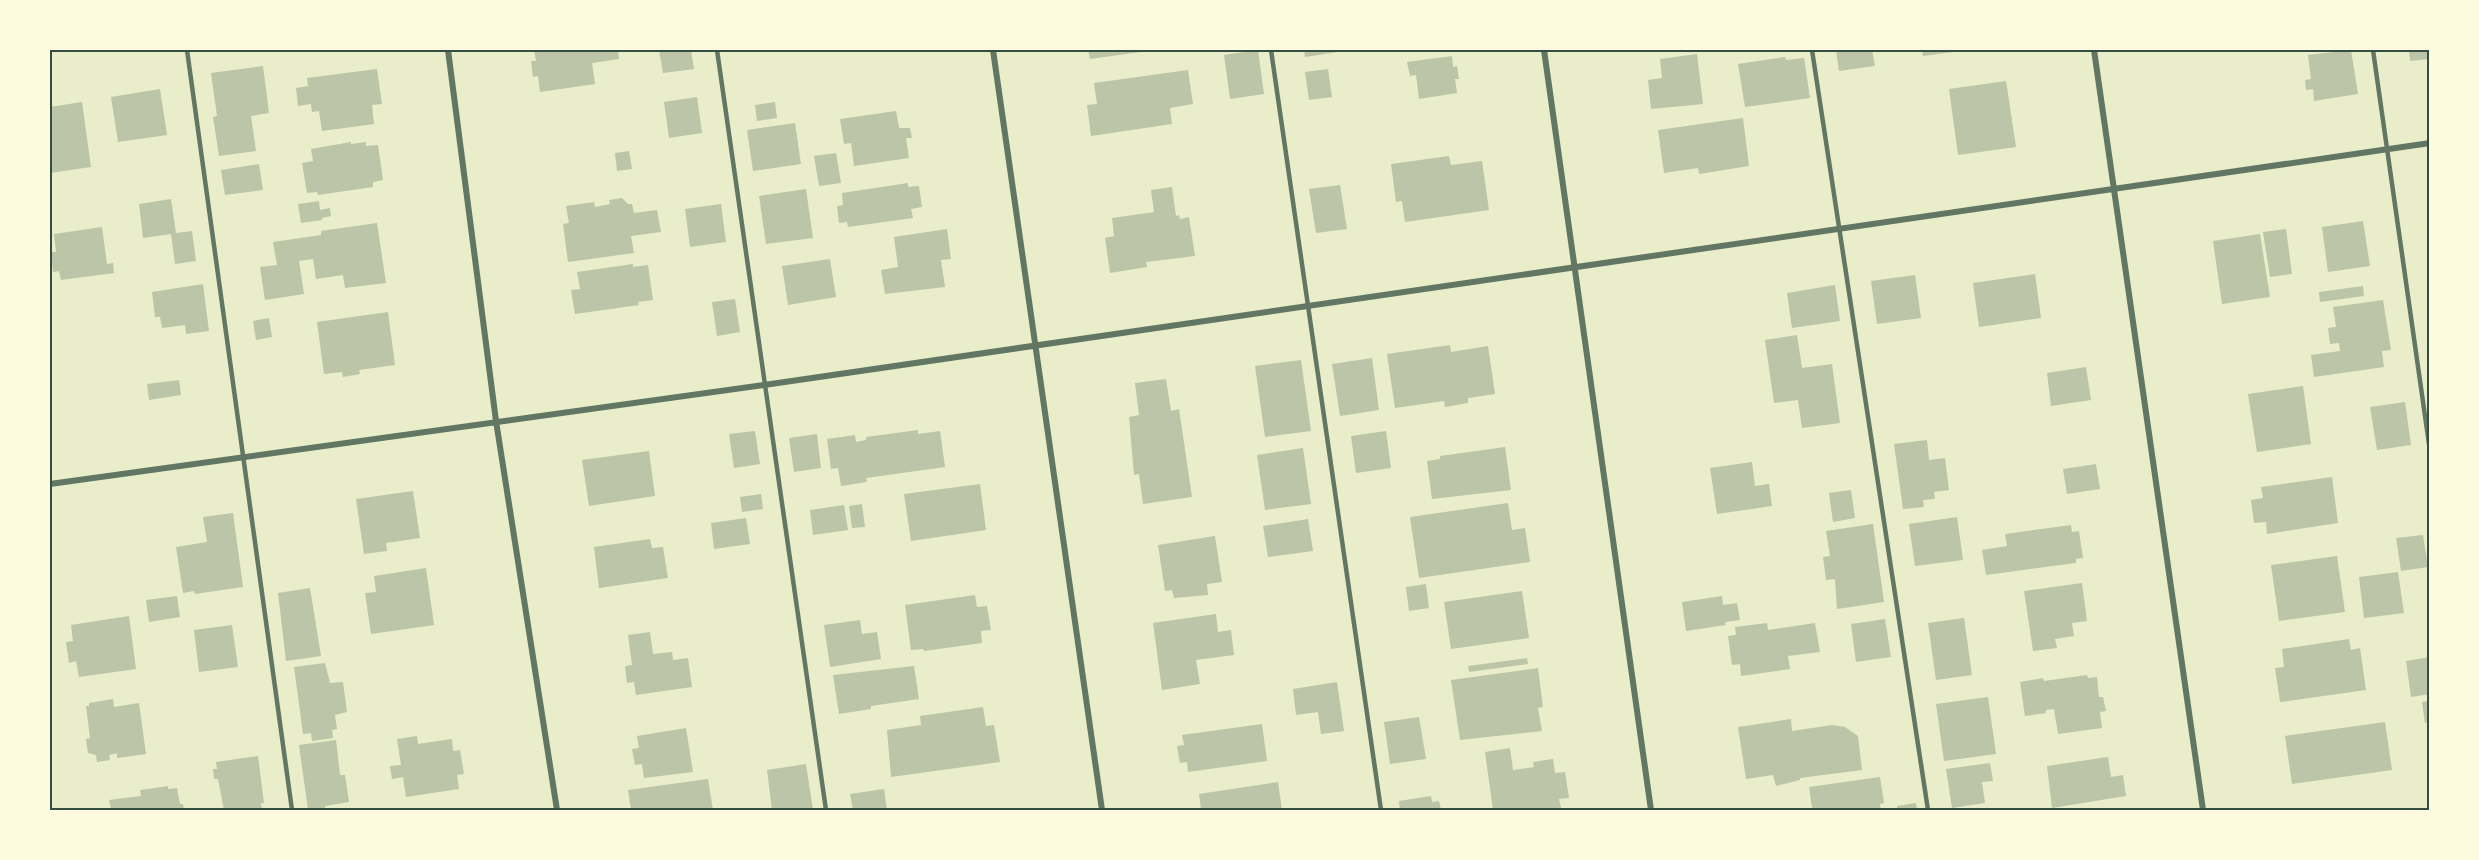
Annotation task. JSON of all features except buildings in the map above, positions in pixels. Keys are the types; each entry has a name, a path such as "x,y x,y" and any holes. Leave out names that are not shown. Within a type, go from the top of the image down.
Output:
{"street":[{"path":"448,50 496,421 556,810"},
{"path":"993,50 1102,810"},
{"path":"1544,50 1651,810"},
{"path":"2094,50 2203,810"},
{"path":"50,484 764,385 2430,144"}],"lane":[{"path":"187,50 292,810"},
{"path":"717,50 825,810"},
{"path":"1271,50 1381,810"},
{"path":"1812,50 1928,810"},
{"path":"2373,50 2430,451"}]}
